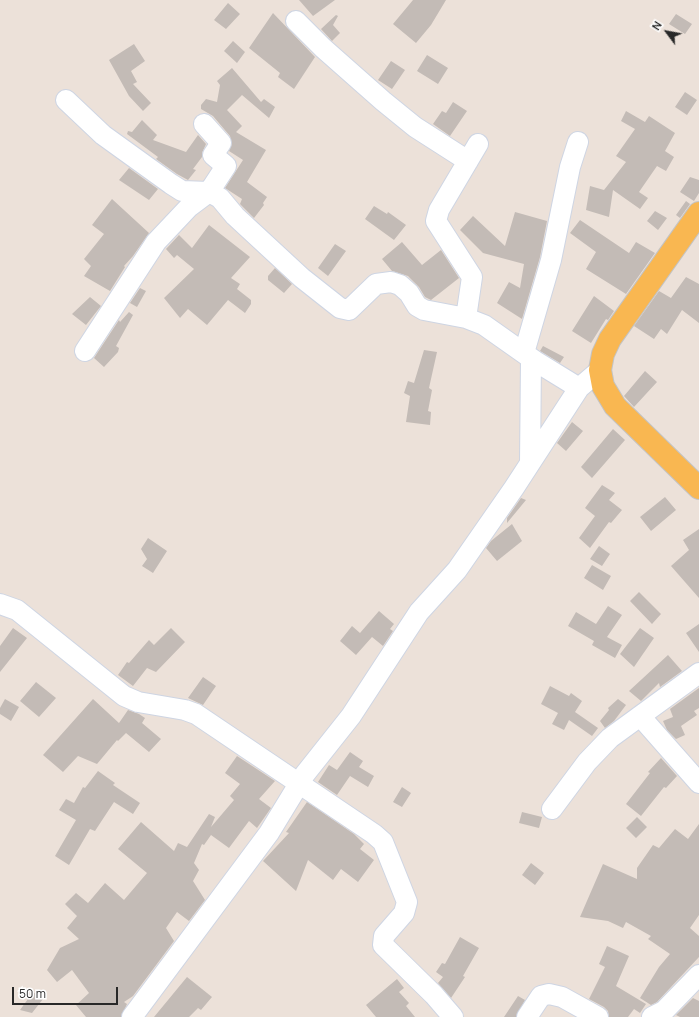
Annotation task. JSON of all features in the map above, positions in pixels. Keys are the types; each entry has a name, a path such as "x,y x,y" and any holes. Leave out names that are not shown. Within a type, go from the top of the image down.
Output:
{"main road":[{"path":"699,213 610,339 603,354 600,370 603,386 615,406 699,488"}],"street":[{"path":"296,21 383,101 415,127 473,153 439,210 436,221 472,277 466,318"},
{"path":"66,100 103,135 171,184 182,191 209,192 220,198 236,216 302,278 340,308 349,310 376,284 391,282 400,285 409,293 416,306 424,310 466,318 484,325 580,388"},
{"path":"85,351 156,242 189,207 209,192 226,166 213,155 221,143 204,124"},
{"path":"530,463 528,355 551,260 570,167 578,142"},
{"path":"132,1017 269,833 299,784 351,716 419,612 457,570 580,388 600,370"},
{"path":"0,604 17,610 124,696 152,706 184,710 196,714 374,834 383,842 406,902 404,913 384,936 383,945 434,995 453,1017"},
{"path":"552,810 598,750 610,738 699,674"},
{"path":"640,716 699,784"},
{"path":"652,1017 664,1010 699,975"},
{"path":"526,1017 541,996 549,994 562,997 598,1017"}],"building":[{"path":"299,0 335,0 313,16"},
{"path":"413,0 446,0 431,25 416,43 393,24"},
{"path":"228,3 240,14 226,29 214,20"},
{"path":"273,13 315,57 294,89 278,77 280,73 249,48"},
{"path":"676,14 692,24 685,34 669,24"},
{"path":"336,15 338,16 333,25 340,33 332,41 321,29"},
{"path":"233,41 245,52 237,63 224,51"},
{"path":"134,44 145,61 131,71 137,82 133,84 151,103 143,111 129,96 109,60"},
{"path":"427,55 448,68 438,84 417,71"},
{"path":"391,61 405,70 392,89 378,80"},
{"path":"232,68 261,102 264,99 275,107 269,118 242,95 227,110 242,126 236,132 266,150 247,182 267,197 263,203 264,205 254,218 240,204 242,199 225,188 243,160 229,151 232,144 230,136 213,116 201,109 201,105 206,99 217,102 220,85 217,81"},
{"path":"685,92 697,100 687,115 675,107"},
{"path":"453,102 467,111 450,136 433,124 442,111 446,113"},
{"path":"626,111 645,122 649,116 675,133 665,151 674,157 666,171 657,166 639,192 648,198 640,209 613,190 609,217 586,210 590,186 604,190 626,162 616,156 635,129 621,121"},
{"path":"142,120 157,135 153,140 186,152 198,135 206,144 202,157 193,169 196,170 188,180 156,159 158,157 127,134 128,131 132,132"},
{"path":"129,168 158,189 149,200 119,180"},
{"path":"690,177 699,180 699,193 694,201 680,192"},
{"path":"112,199 149,233 124,266 125,267 110,291 84,276 91,266 84,259 104,234 92,225"},
{"path":"686,201 690,204 680,218 676,215"},
{"path":"374,206 387,214 388,212 406,225 394,240 365,219"},
{"path":"655,211 667,218 658,230 647,221"},
{"path":"515,212 547,221 540,257 522,319 497,303 509,282 520,288 524,264 483,253 460,230 473,216 505,246"},
{"path":"580,220 629,253 636,242 655,253 626,294 586,269 596,252 570,233"},
{"path":"209,225 250,257 231,278 240,284 237,289 251,300 251,304 245,313 228,300 207,325 188,309 180,318 164,298 194,269 177,255 174,258 166,249 179,235 192,248"},
{"path":"402,242 422,265 441,250 459,278 431,300 425,297 419,287 408,276 392,271 382,259"},
{"path":"335,244 346,251 328,276 318,268"},
{"path":"275,268 292,284 284,293 268,280 268,276"},
{"path":"686,277 699,284 699,323 682,310 667,334 661,329 654,339 634,326 659,291 671,298"},
{"path":"140,288 146,291 137,307 130,303"},
{"path":"594,296 614,311 608,320 606,319 591,343 572,331"},
{"path":"90,297 101,306 86,325 72,314"},
{"path":"129,312 133,315 116,346 119,348 118,352 104,367 94,358 119,320 120,322"},
{"path":"543,346 564,357 560,363 540,351"},
{"path":"424,350 437,352 429,388 432,390 428,411 431,412 430,425 406,422 410,396 404,393 408,381 414,383"},
{"path":"645,371 657,382 634,407 624,396"},
{"path":"572,422 583,431 566,451 557,443"},
{"path":"613,429 625,440 592,478 581,467"},
{"path":"602,485 615,493 609,500 622,510 611,523 609,522 590,548 579,538 595,516 585,508"},
{"path":"665,497 676,510 651,531 640,517"},
{"path":"521,498 526,500 507,523 507,518"},
{"path":"512,524 522,541 497,561 486,548 491,541"},
{"path":"699,529 699,598 671,566 689,550 683,540"},
{"path":"148,538 167,551 153,573 142,566 147,559 141,549"},
{"path":"599,546 610,554 602,566 590,559"},
{"path":"592,565 611,576 603,590 584,578"},
{"path":"639,592 661,614 652,624 630,601"},
{"path":"608,606 622,615 607,637 622,645 615,658 592,645 594,641 568,626 576,612 596,624"},
{"path":"379,611 394,624 390,629 393,631 383,646 372,637 356,655 340,641 352,626 360,633"},
{"path":"699,624 699,652 686,633"},
{"path":"13,628 27,638 0,672 0,646"},
{"path":"171,628 185,642 156,672 147,668 133,686 118,675 127,662 129,663 149,640 154,645"},
{"path":"640,628 654,638 634,667 620,654"},
{"path":"668,655 682,671 660,687 659,683 641,701 629,691"},
{"path":"203,677 216,686 203,705 188,698"},
{"path":"36,682 56,698 39,717 20,701"},
{"path":"550,686 569,696 571,693 582,701 575,712 598,728 592,736 569,720 564,730 552,724 558,713 541,704"},
{"path":"699,688 699,708 694,711 697,715 681,726 685,735 676,739 667,730 663,721 673,717 670,709"},
{"path":"5,699 19,707 11,721 0,714 0,708"},
{"path":"93,699 119,723 128,710 139,714 145,718 142,723 161,739 149,752 126,733 118,741 117,740 97,764 78,756 63,772 43,755"},
{"path":"618,699 626,705 614,721 605,728 600,721 609,710 608,708"},
{"path":"350,752 363,761 359,767 374,776 368,787 350,776 337,795 318,782 329,765 337,770"},
{"path":"237,756 275,781 259,799 271,808 257,828 249,821 229,848 211,835 204,845 202,844 194,863 199,870 193,881 205,900 189,921 177,912 166,928 174,941 133,996 124,1002 127,1004 121,1017 86,1017 76,1005 89,993 72,970 57,982 47,970 60,948 79,939 67,928 77,916 65,904 76,893 88,903 105,883 124,900 147,873 118,849 141,822 174,851 178,843 187,847 209,814 215,817 211,827 234,800 230,796 240,784 225,773"},
{"path":"661,758 677,776 666,788 664,787 641,816 626,804 650,773 648,772"},
{"path":"98,771 115,783 113,785 140,803 133,814 114,802 95,831 90,829 69,865 55,856 76,820 59,810 66,799 74,803 83,787 85,788"},
{"path":"402,787 411,793 402,807 393,802"},
{"path":"307,802 354,834 364,844 360,849 374,860 358,882 341,869 333,880 308,860 296,891 263,861 289,833 286,832"},
{"path":"522,812 542,817 539,828 519,823"},
{"path":"637,817 647,827 636,838 626,828"},
{"path":"699,824 699,915 690,928 699,936 699,957 657,1002 651,1005 640,998 659,967 670,954 648,939 651,936 626,922 623,928 608,921 580,917 603,864 637,879 637,868 653,845 659,848 675,829 688,839"},
{"path":"531,863 544,873 535,885 522,875"},
{"path":"460,937 479,948 463,976 465,977 451,998 438,983 443,977 436,972 442,963 445,964"},
{"path":"607,946 629,956 616,986 646,1004 640,1013 634,1009 628,1017 609,1017 608,1011 604,1007 589,999 605,967 599,964"},
{"path":"187,977 212,997 201,1010 198,1008 189,1017 154,1017"},
{"path":"397,979 404,988 399,992 409,1003 406,1006 415,1017 376,1017 366,1005"},
{"path":"33,992 43,999 32,1013 20,1010"},
{"path":"518,996 525,1000 516,1017 504,1017"},
{"path":"693,998 699,1001 699,1017 680,1017 676,1015"}]}
